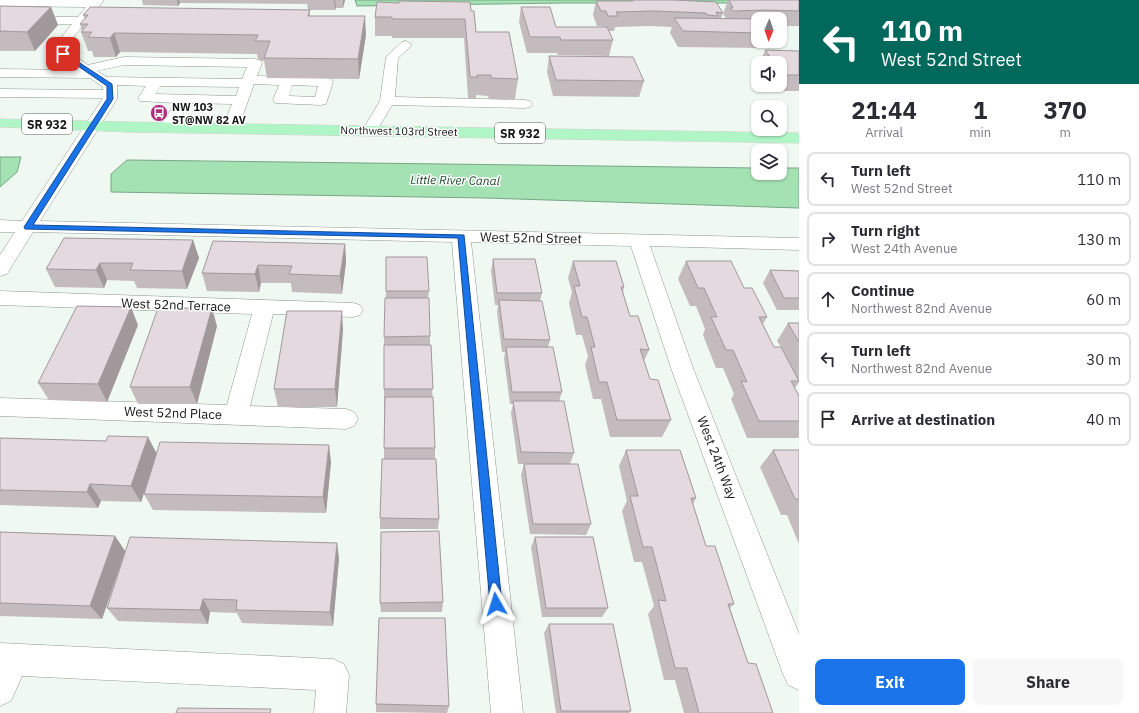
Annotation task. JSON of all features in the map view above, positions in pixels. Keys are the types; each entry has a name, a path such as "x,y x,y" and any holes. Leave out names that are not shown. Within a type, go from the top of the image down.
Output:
{"main road":[{"name":"Northwest 103rd Street","path":"0,123 230,129 799,138"}],"street":[{"path":"0,3 94,5 114,10"},
{"path":"0,270 110,99 110,85 63,54 66,38 94,5"},
{"path":"0,20 128,21"},
{"path":"370,131 387,101 392,57 406,45"},
{"path":"52,60 74,60"},
{"path":"95,75 124,61 255,63 230,129"},
{"path":"0,73 95,75 155,82 287,81"},
{"path":"155,82 145,98 241,100"},
{"path":"0,93 110,94"},
{"path":"168,127 184,99"},
{"path":"387,101 525,104"},
{"name":"West 52nd Street","path":"0,226 799,244"},
{"path":"462,236 507,713"},
{"name":"West 24th Way","path":"638,240 682,368 799,674"},
{"name":"West 52nd Terrace","path":"0,298 353,310"},
{"path":"236,415 264,308"},
{"name":"West 52nd Place","path":"0,407 346,419"},
{"path":"0,690 6,660 332,675 330,713"}],"water":[{"path":"355,0 799,0 799,3 564,3 357,6"},
{"path":"0,157 21,157 17,172 0,187"},
{"name":"Little River Canal","path":"127,160 751,168 751,180 787,180 787,168 799,168 799,208 485,198 111,192 111,174"}],"building":[{"path":"633,0 716,2 723,13 716,12 718,16 707,15 706,13 654,11 616,12 618,16 608,16 606,11 601,11 596,1"},
{"path":"729,0 799,0 799,11 733,11 730,8 733,8"},
{"path":"399,1 470,2 471,11 474,11 476,32 509,32 518,79 491,78 491,75 477,75 478,77 470,77 465,19 392,19 392,17 375,17 377,2 399,3"},
{"path":"0,6 51,7 27,32 0,31"},
{"path":"90,7 310,10 308,16 365,16 358,59 264,58 270,41 255,41 258,35 114,33 110,38 88,37 92,32 81,32 88,24 80,24 88,15 83,15"},
{"path":"521,7 550,7 556,27 607,27 613,40 561,40 560,37 530,37"},
{"path":"674,18 751,19 751,33 683,31"},
{"path":"765,50 799,51 799,75 787,75 787,56 770,56"},
{"path":"549,56 633,57 644,81 556,80"},
{"path":"64,238 193,240 182,271 130,270 133,263 100,263 96,270 46,269"},
{"path":"213,241 345,244 340,276 289,274 292,266 258,265 255,274 202,273"},
{"path":"386,257 427,257 429,291 386,291"},
{"path":"493,259 535,259 542,293 497,293"},
{"path":"573,261 616,261 624,287 621,287 630,316 638,316 649,350 640,349 650,379 658,380 671,420 617,420 607,382 599,382 591,347 595,347 587,317 582,317 574,286 580,286"},
{"path":"686,261 731,261 744,288 752,288 767,317 759,317 774,347 781,347 799,381 791,381 799,396 799,421 759,421 741,381 747,382 733,350 726,350 711,317 717,317 704,288 698,288"},
{"path":"770,270 799,271 799,298 784,298"},
{"path":"385,298 429,298 430,336 384,337"},
{"path":"499,300 542,301 550,340 504,339"},
{"path":"77,306 131,307 98,384 38,383"},
{"path":"158,308 212,308 190,387 130,387"},
{"path":"287,311 342,311 335,389 274,389"},
{"path":"788,323 799,323 799,342"},
{"path":"384,345 431,345 433,389 384,389"},
{"path":"506,347 553,347 562,392 512,392"},
{"path":"385,397 433,397 435,448 384,448"},
{"path":"513,401 564,401 574,453 521,452"},
{"path":"108,436 148,437 131,486 90,484 87,492 0,490 0,438 106,441"},
{"path":"160,442 329,445 323,497 144,494"},
{"path":"626,450 680,450 696,498 691,498 706,546 715,546 734,604 728,604 748,663 756,664 773,713 699,713 687,668 675,668 658,600 666,601 652,547 643,547 630,496 638,496"},
{"path":"773,450 799,450 799,499 795,499"},
{"path":"382,459 436,459 439,519 380,518"},
{"path":"524,464 578,464 591,524 533,524"},
{"path":"439,531 443,602 380,603 381,532"},
{"path":"0,532 115,536 90,606 0,603"},
{"path":"130,537 337,543 330,612 236,610 237,600 203,599 200,610 107,608"},
{"path":"535,537 593,537 608,608 546,608"},
{"path":"379,618 445,618 449,706 376,704"},
{"path":"549,624 613,624 631,711 561,711"},
{"path":"178,708 271,709 270,713 176,713"}],"place":[{"name":"NW 103 ST@NW 82 AV","path":"159,113"}],"route":[{"path":"63,54 110,85 110,99 28,227 462,236 496,604"}]}
